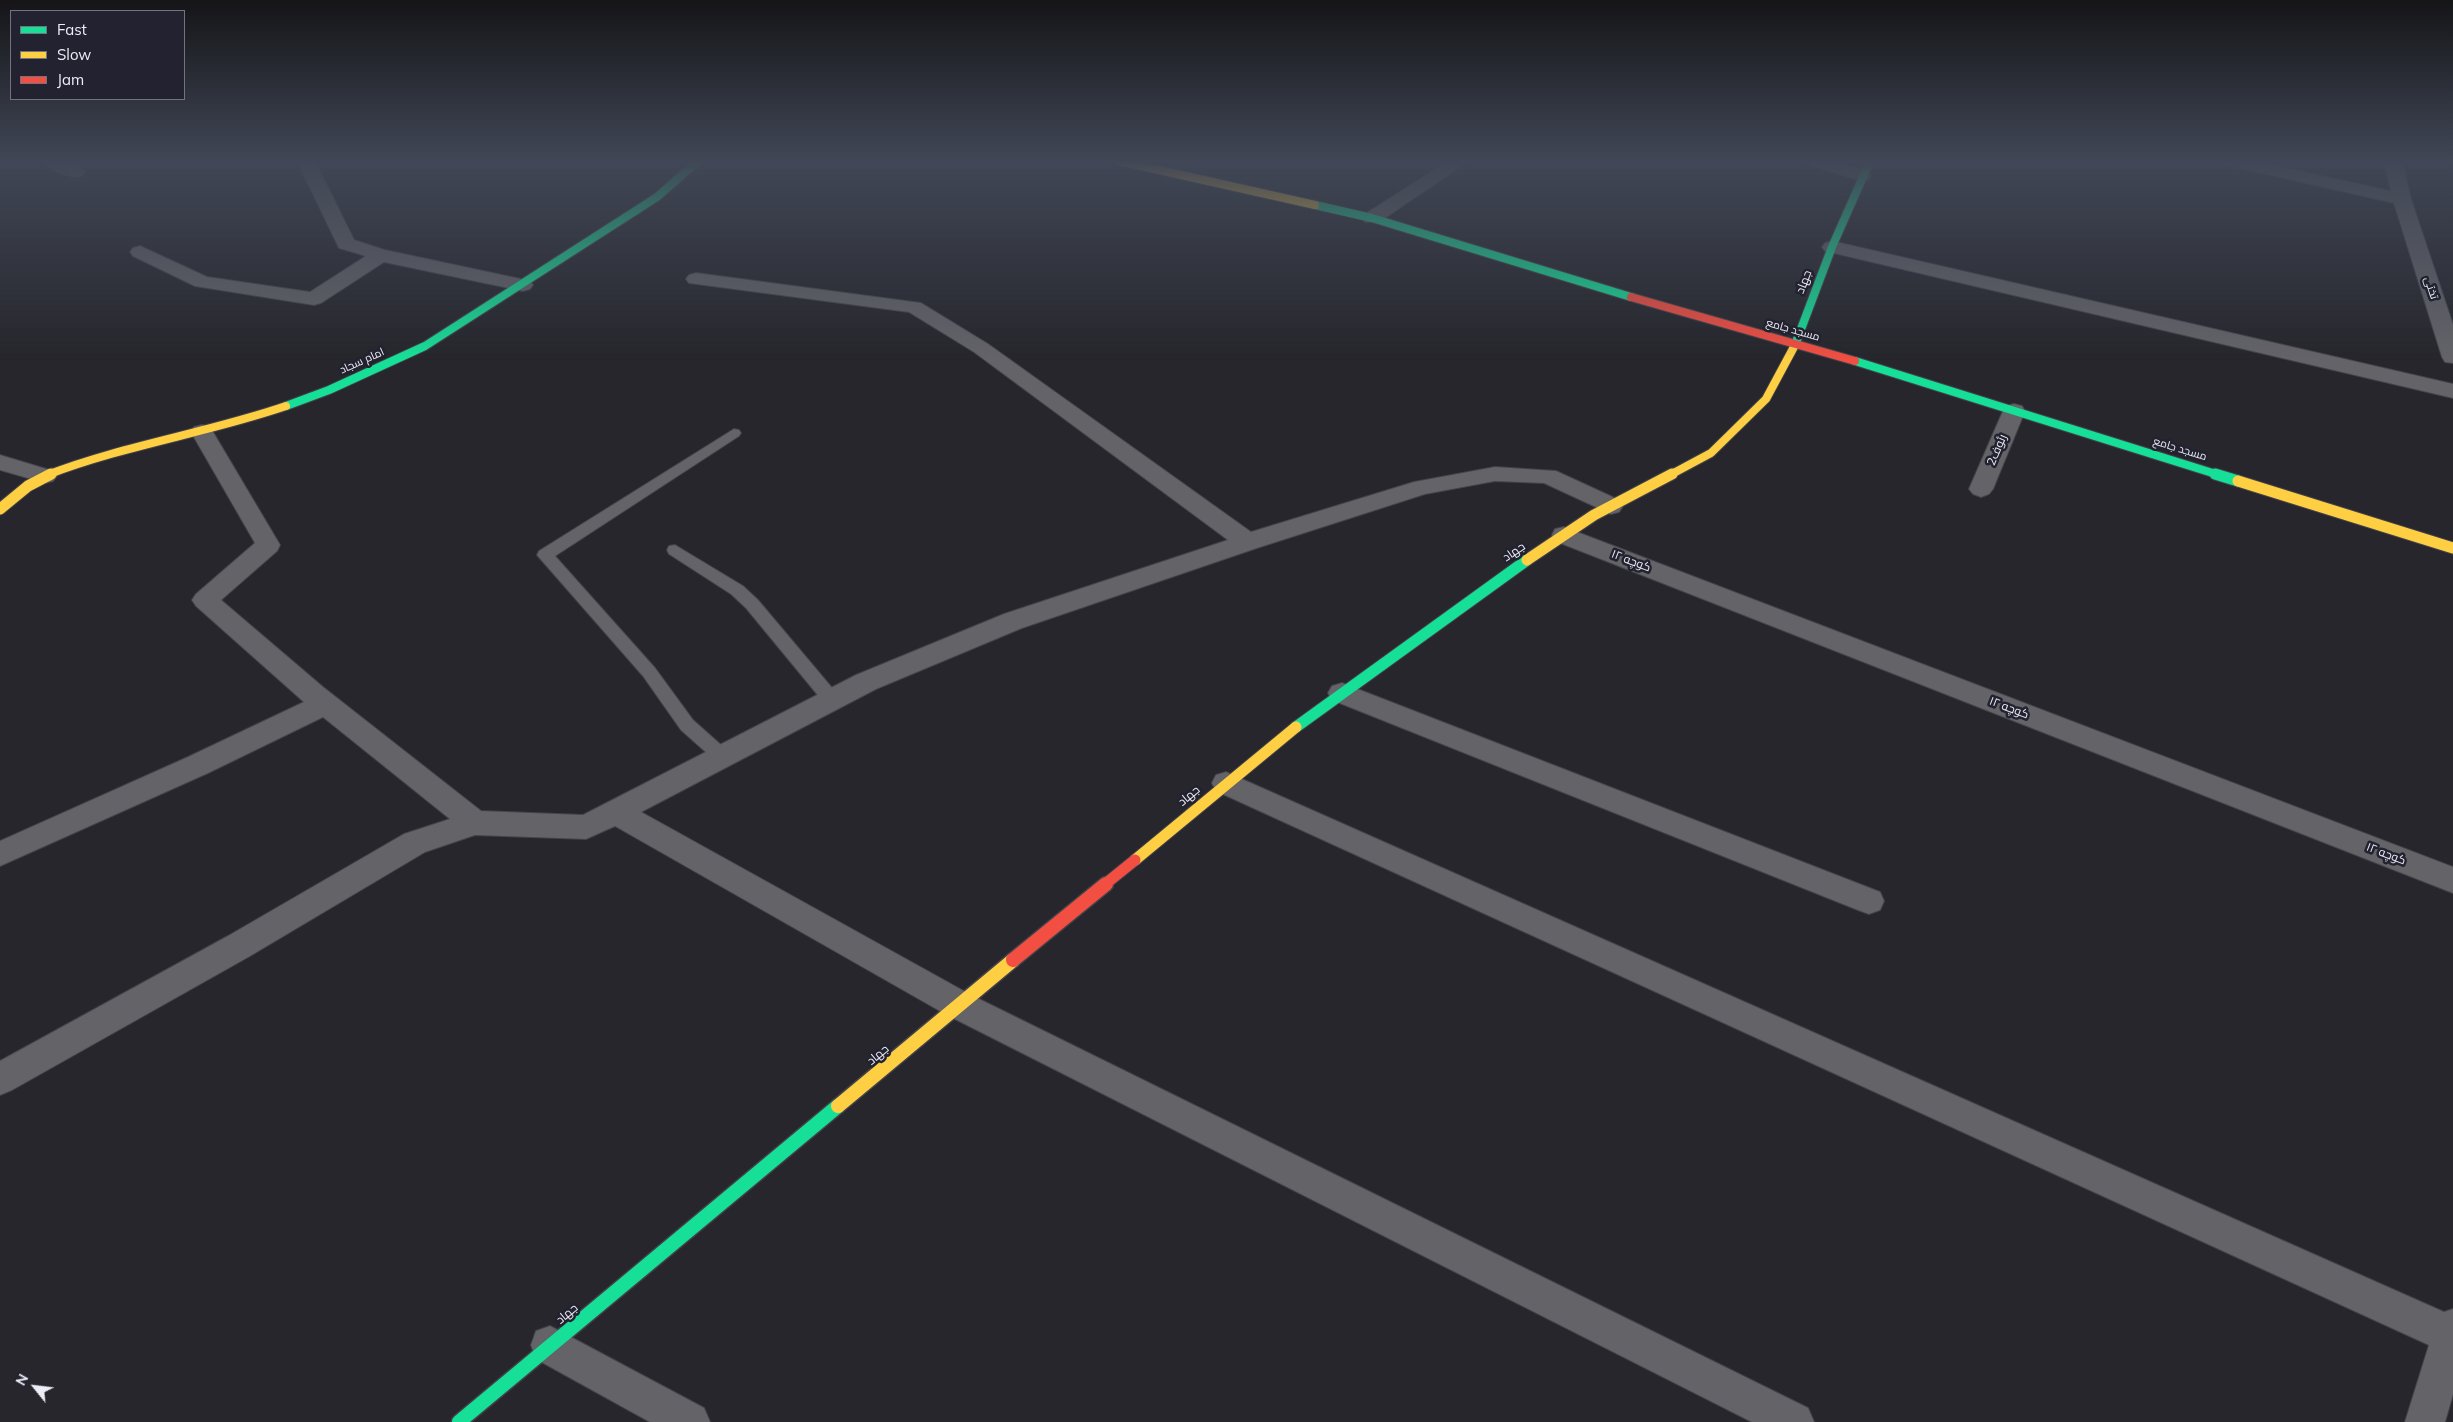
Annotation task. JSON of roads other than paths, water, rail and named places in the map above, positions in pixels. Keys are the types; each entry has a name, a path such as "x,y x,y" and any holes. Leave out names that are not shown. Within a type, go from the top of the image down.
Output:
{"street":[{"path":"338,227 346,244 381,255 523,285"},
{"name":"امام سجاد","path":"0,508 45,476 115,453 245,421 329,390 425,346 611,227"},
{"name":"مسجد جامع","path":"1402,227 1586,285 1796,343 2453,548"},
{"name":"جهاد","path":"459,1422 1271,746 1478,594 1564,535 1612,506 1711,453 1766,399 1796,343 1840,227"},
{"name":"تختی","path":"2411,227 2453,357"},
{"path":"1832,246 2453,391"},
{"path":"140,252 202,282 314,299 381,255"},
{"path":"696,279 914,307 981,348 1248,542"},
{"name":"رئوف2","path":"1980,489 2014,411"},
{"path":"202,432 268,545 205,600 325,704 475,823"},
{"path":"0,462 45,476"},
{"path":"0,1079 239,946 415,843 475,823 586,827 866,682 1013,621 1248,542 1422,487 1495,474 1548,476 1612,506"},
{"name":"کوچه ۱۲","path":"1564,535 2453,880"},
{"path":"1342,693 1869,901"},
{"path":"0,854 189,769 325,704"},
{"path":"1226,782 2452,1331 2425,1422"},
{"path":"616,812 959,1005 1794,1422"},
{"path":"550,1345 690,1422"}],"lane":[{"path":"723,757 687,725 649,672 545,555 734,433"},
{"path":"675,550 737,590 752,604 832,700"}]}
